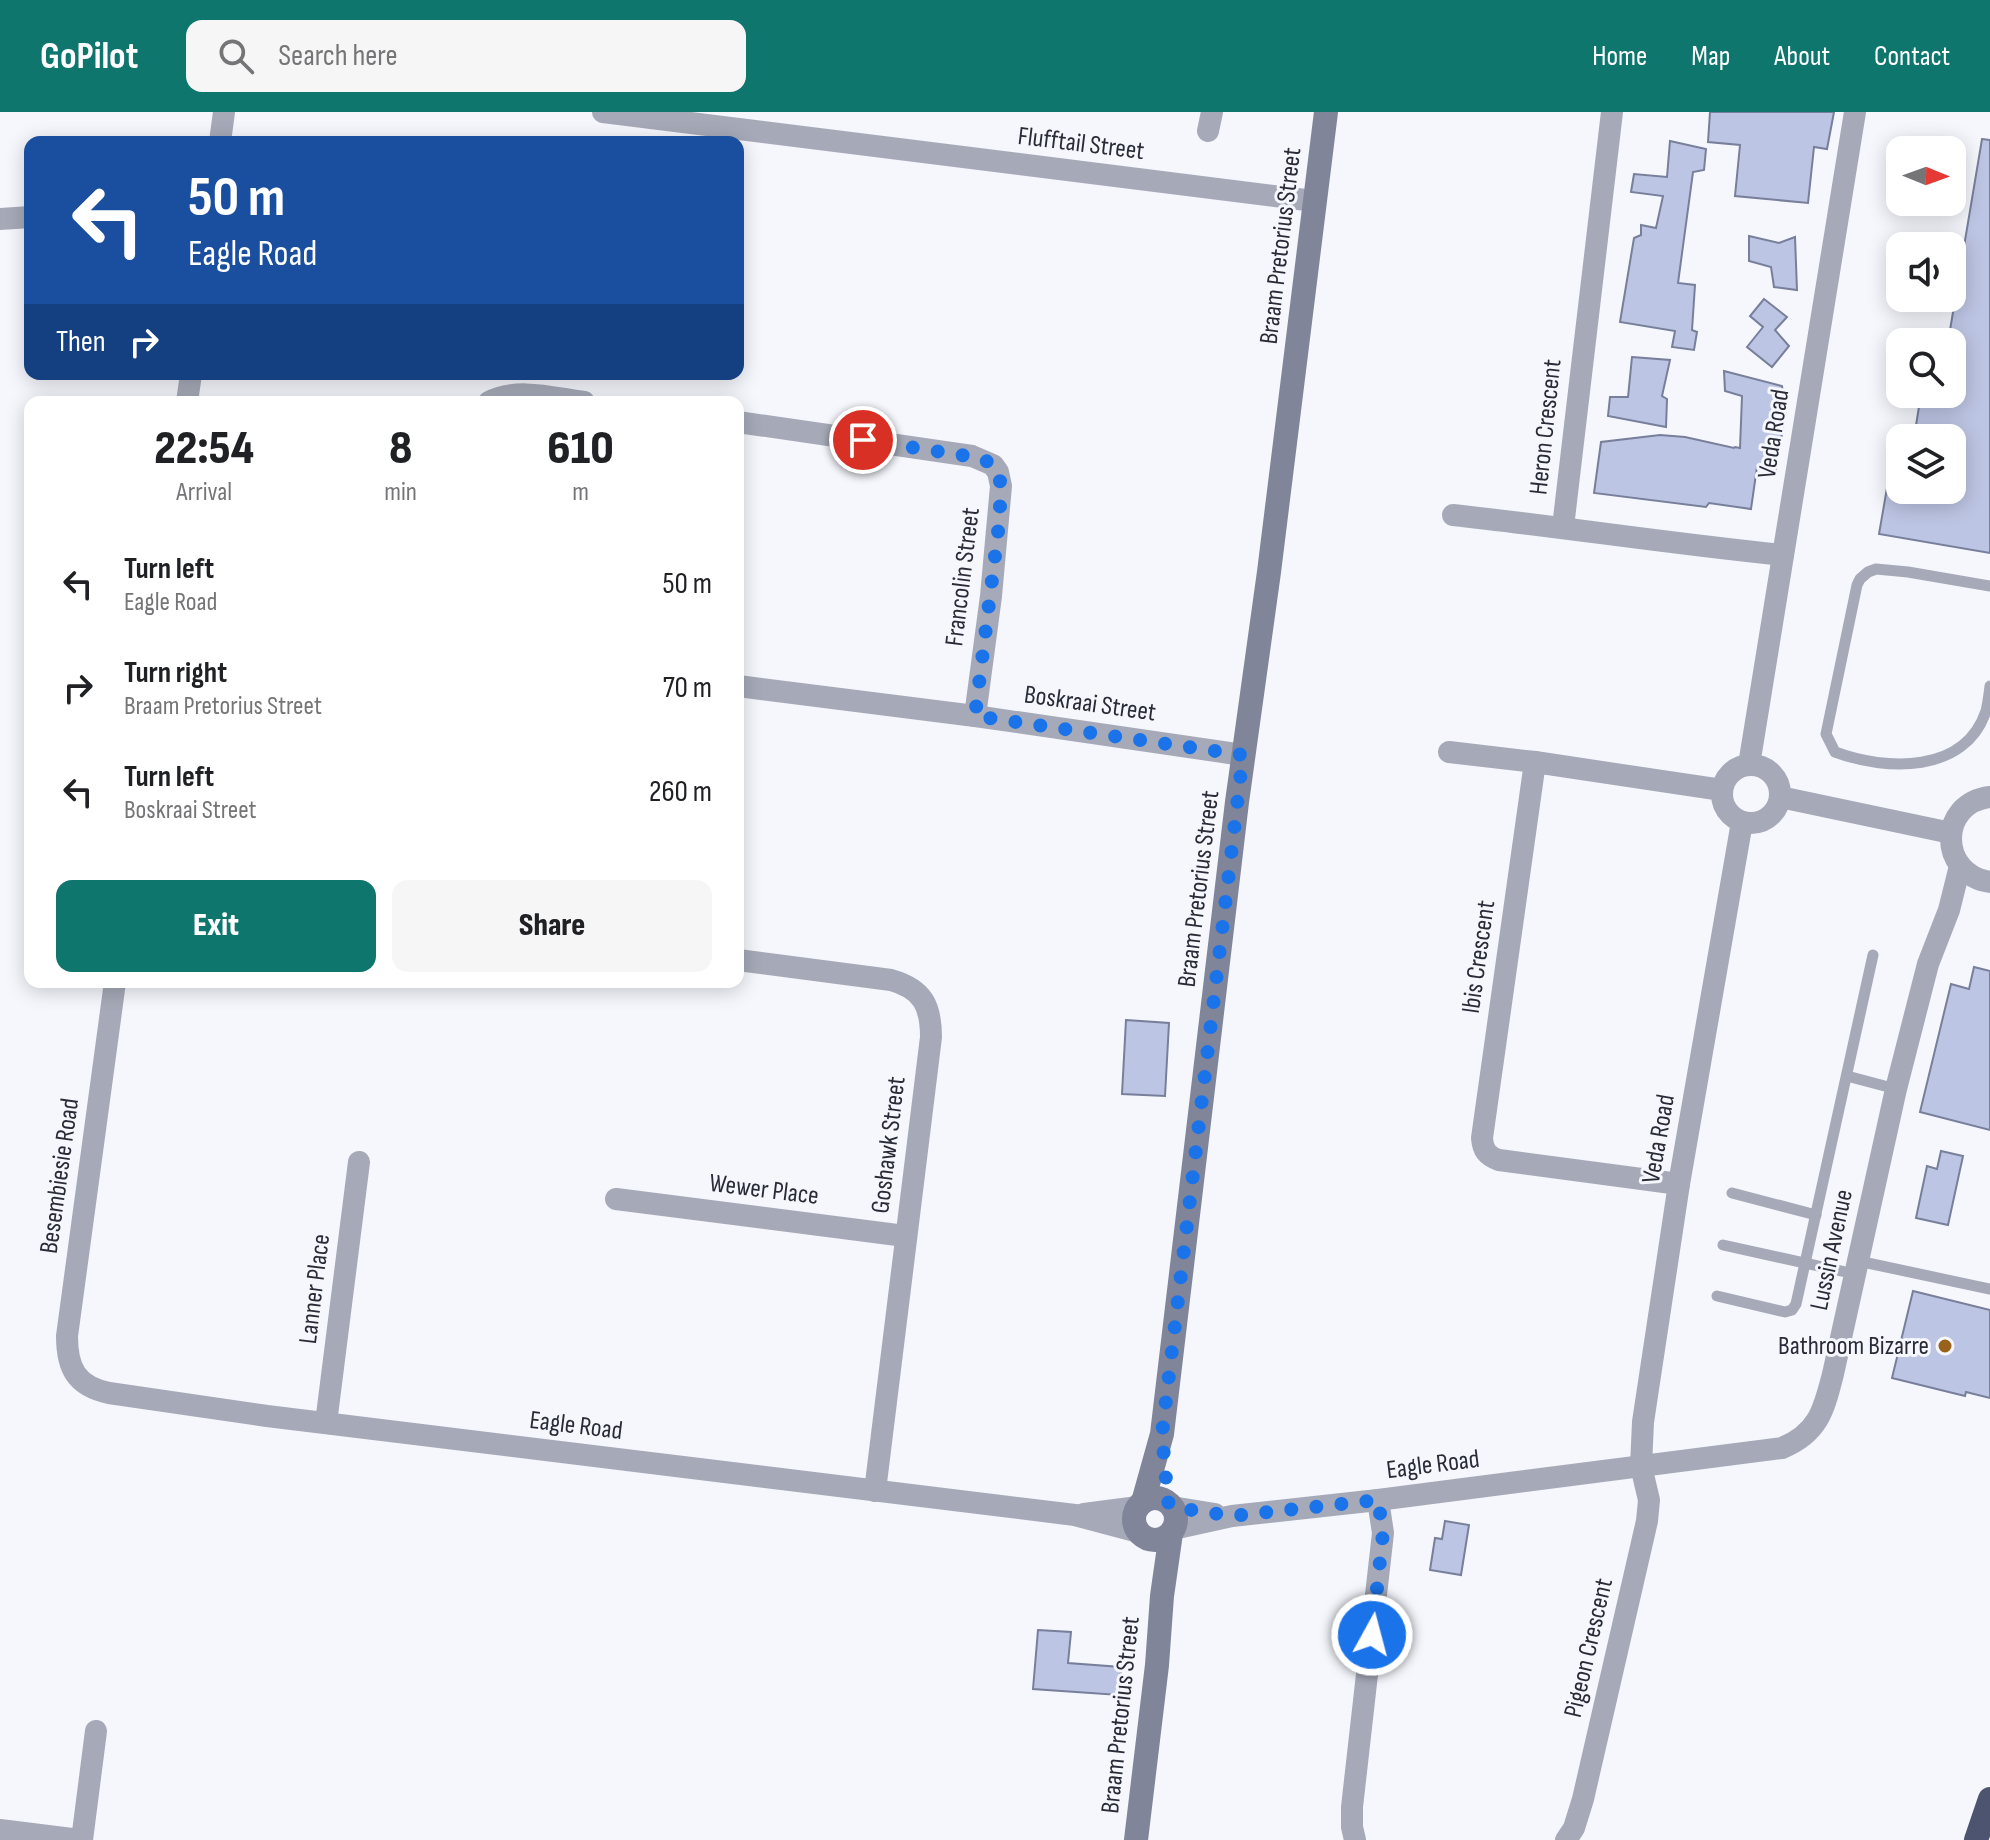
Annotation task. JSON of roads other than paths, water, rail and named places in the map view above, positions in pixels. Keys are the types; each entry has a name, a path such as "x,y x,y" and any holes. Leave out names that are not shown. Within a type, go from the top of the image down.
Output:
{"highway":[{"path":"1976,1840 1990,1799"}],"street":[{"path":"221,136 224,112"},
{"name":"Flufftail Street","path":"603,112 1314,201"},
{"name":"Braam Pretorius Street","path":"1136,1840 1162,1596 1162,1434 1243,755 1271,557 1326,112"},
{"name":"Heron Crescent","path":"1612,112 1563,527 1685,545 1783,555"},
{"name":"Veda Road","path":"1749,765 1855,112"},
{"path":"0,219 24,217"},
{"path":"505,396 531,396"},
{"name":"Francolin Street","path":"744,423 972,456 993,465 1000,478 1000,516 975,716"},
{"path":"1453,515 1563,527"},
{"name":"Boskraai Street","path":"744,687 1243,755"},
{"path":"1449,752 1722,790"},
{"name":"Ibis Crescent","path":"1535,762 1483,1146 1486,1153 1499,1160 1679,1184"},
{"path":"1749,765 1763,767 1773,775 1780,797 1776,809 1768,818 1757,823 1742,822 1726,810 1722,790 1731,773 1749,765"},
{"path":"1780,797 1951,833 1965,807 1990,797"},
{"name":"Veda Road","path":"1641,1466 1643,1422 1679,1184 1742,822"},
{"name":"Lussin Avenue","path":"1951,833 1951,847 1960,866 1970,875 1986,881"},
{"name":"Lussin Avenue","path":"1641,1466 1782,1448 1793,1443 1817,1422 1825,1406 1896,1089 1928,964 1949,910 1960,866"},
{"name":"Lussin Avenue","path":"1949,910 1986,881"},
{"name":"Goshawk Street","path":"744,961 891,980 909,986 928,1006 931,1037 875,1491"},
{"name":"Besembiesie Road","path":"76,1375 70,1365 67,1336 114,988"},
{"name":"Lanner Place","path":"326,1423 359,1162"},
{"name":"Wewer Place","path":"616,1199 905,1236"},
{"name":"Eagle Road","path":"76,1375 91,1387 109,1393 326,1423 1075,1515 1161,1513 1232,1516 1641,1466"},
{"name":"Pigeon Crescent","path":"1566,1840 1574,1828 1583,1799 1647,1521 1649,1500 1641,1466"},
{"path":"1355,1840 1352,1807 1383,1533 1378,1500"},
{"name":"Braam Pretorius Street","path":"1161,1513 1134,1519 1156,1558 1162,1596"},
{"name":"Eagle Road","path":"1075,1515 1142,1534"},
{"path":"0,1830 81,1840 96,1731"}],"lane":[{"path":"1990,586 1876,569 1860,579 1826,734 1835,752 1850,757 1897,764 1922,763 1959,749 1970,737 1986,709 1990,686"},
{"path":"1717,1296 1785,1312 1792,1310 1796,1304 1873,955"},
{"path":"1847,1076 1896,1089"},
{"path":"1732,1193 1816,1215"},
{"path":"1723,1245 1805,1264 1857,1268 1990,1289"}],"place":[{"name":"Bathroom Bizarre","path":"1945,1346"}]}
